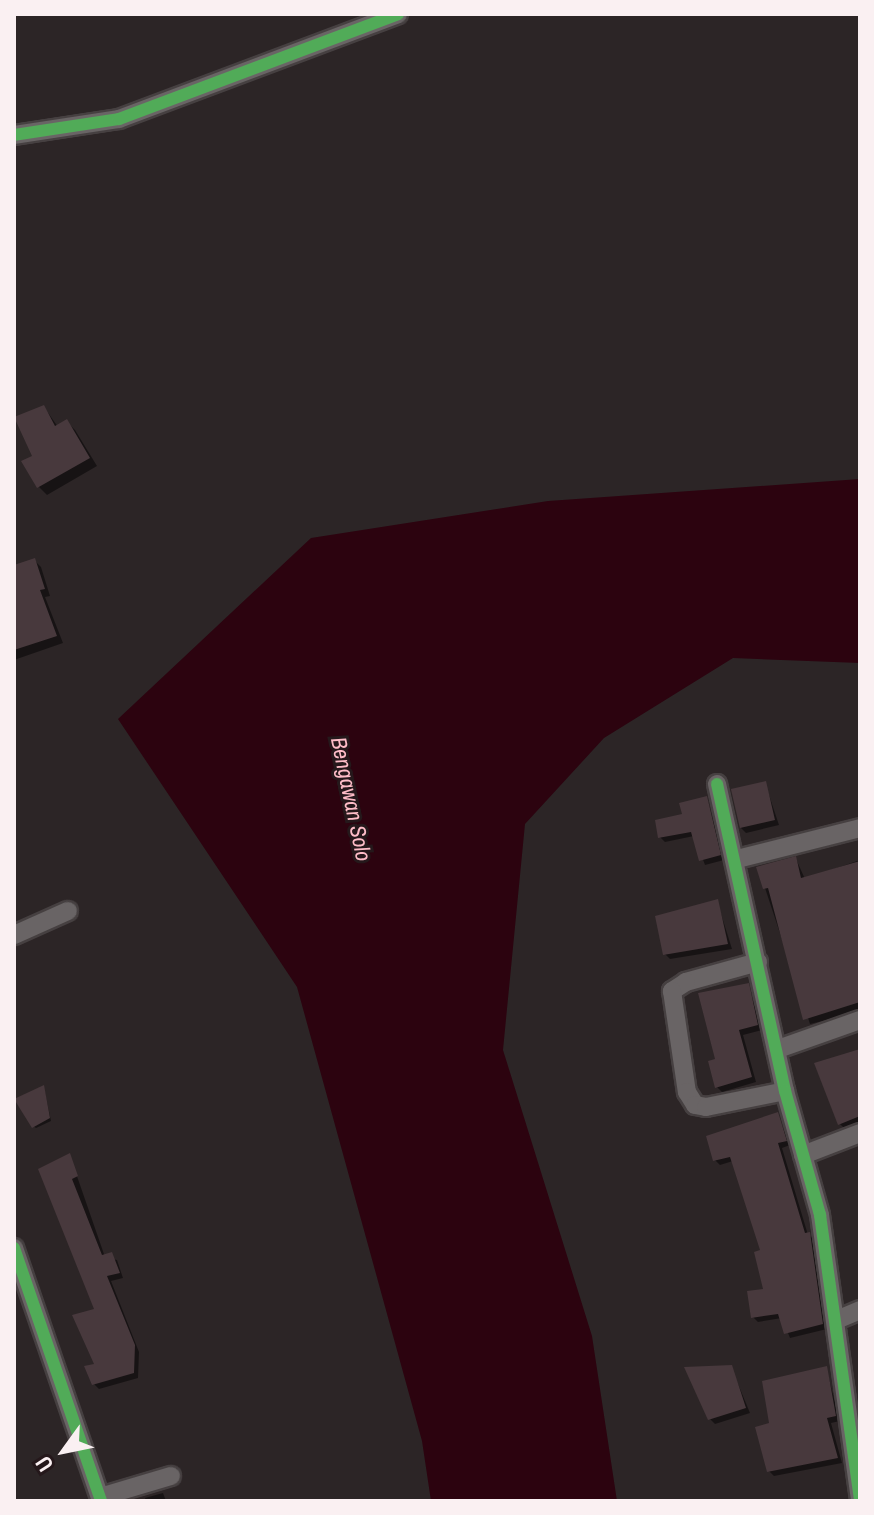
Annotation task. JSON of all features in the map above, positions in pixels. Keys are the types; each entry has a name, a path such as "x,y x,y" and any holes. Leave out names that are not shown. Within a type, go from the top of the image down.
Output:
{"street":[{"path":"14,135 119,119 398,14"},
{"path":"717,784 737,859 785,1091 820,1215 855,1402 860,1500"},
{"path":"737,859 860,828"},
{"path":"14,935 68,911"},
{"path":"758,962 686,982 672,991 687,1092 691,1102 706,1107 785,1091"},
{"path":"778,1049 860,1020"},
{"path":"803,1155 860,1133"},
{"path":"14,1248 101,1499 171,1476"},
{"path":"839,1319 860,1310"}],"water":[{"name":"Bengawan Solo","path":"860,479 860,663 733,658 604,738 525,824 503,1050 592,1336 617,1501 431,1501 422,1441 297,987 118,719 311,538 548,501"}],"building":[{"path":"44,405 55,426 67,419 90,458 37,488 21,461 32,456 14,417"},
{"path":"35,558 45,589 40,590 57,636 14,650 14,565"},
{"path":"766,781 775,820 740,828 731,789"},
{"path":"707,796 721,855 699,861 691,832 658,838 655,820 682,814 679,803"},
{"path":"796,856 801,878 860,861 860,1002 803,1020 768,888 763,889 756,867"},
{"path":"718,899 728,944 663,955 655,916"},
{"path":"749,983 758,1025 739,1030 752,1077 715,1088 708,1061 715,1059 698,993"},
{"path":"860,1049 860,1116 838,1125 814,1063"},
{"path":"44,1085 50,1118 32,1128 14,1099"},
{"path":"778,1112 787,1141 778,1143 805,1233 810,1232 823,1324 784,1334 778,1314 751,1318 747,1291 763,1289 754,1252 760,1250 730,1157 713,1161 706,1136"},
{"path":"70,1153 78,1176 72,1179 102,1255 112,1252 120,1273 107,1276 135,1345 134,1373 92,1385 84,1366 94,1364 72,1315 94,1309 38,1169"},
{"path":"732,1365 746,1408 708,1420 684,1367"},
{"path":"827,1366 836,1416 827,1418 838,1458 767,1472 755,1427 769,1423 762,1381"}],"cycle path":[{"path":"14,135 119,119 398,14"},
{"path":"717,784 785,1091 820,1215 860,1500"},
{"path":"14,1248 101,1501"}]}
